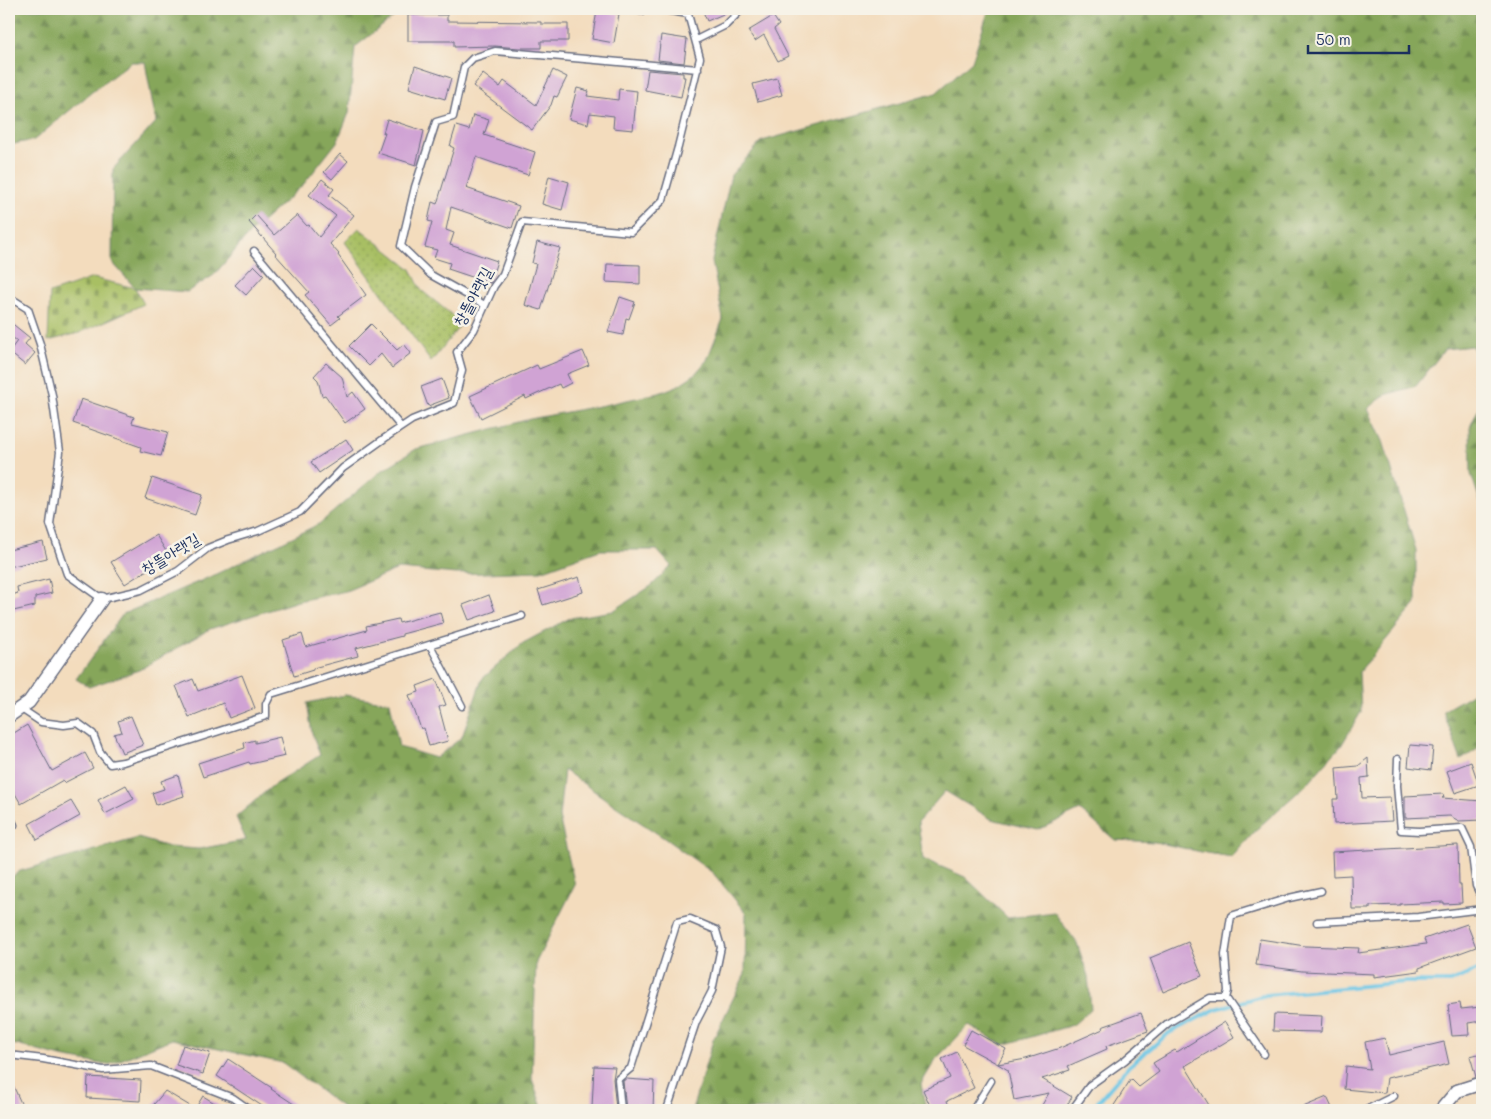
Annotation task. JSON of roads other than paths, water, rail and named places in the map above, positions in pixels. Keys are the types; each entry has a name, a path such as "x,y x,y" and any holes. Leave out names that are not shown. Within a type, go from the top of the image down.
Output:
{"street":[{"path":"9,716 29,702 102,599"},
{"path":"1441,1110 1457,1091 1482,1083"}],"lane":[{"name":"창뜰아랫길","path":"102,599 141,590 178,571 208,548 258,531 300,512 343,468 412,420 454,403 462,370 457,352 474,330 494,286 503,274 522,222 630,232 663,200 700,58 688,14 659,9 636,9"},
{"path":"696,40 726,25 742,9"},
{"path":"485,305 431,275 402,246 415,187 436,122 453,118 464,66 473,58 495,51 698,69"},
{"path":"254,251 401,427"},
{"path":"9,297 28,309 40,344 52,395 60,452 50,524 67,574 102,599"},
{"path":"20,708 41,722 78,723 93,734 100,752 110,764 122,762 266,716 266,704 271,694 522,616"},
{"path":"430,645 462,706"},
{"path":"1398,759 1401,830 1419,831 1462,828 1471,847 1476,886 1482,898"},
{"path":"9,815 14,825"},
{"path":"1264,1054 1226,998 1228,991 1225,955 1231,916 1289,898 1321,891"},
{"path":"1317,922 1418,916 1482,909"},
{"path":"621,1110 618,1079 631,1068 677,922 690,919 716,930 721,947 712,991 696,1022 667,1110"},
{"path":"1072,1110 1090,1085 1125,1060 1168,1023 1210,998 1226,998"},
{"path":"9,1056 43,1059 103,1070 151,1066 233,1098 250,1110"},
{"path":"973,1110 991,1081"},
{"path":"1366,1110 1394,1096"}],"waterway":[{"path":"1091,1110 1129,1066 1169,1033 1216,1009 1266,995 1406,982 1450,982 1482,968"}]}
